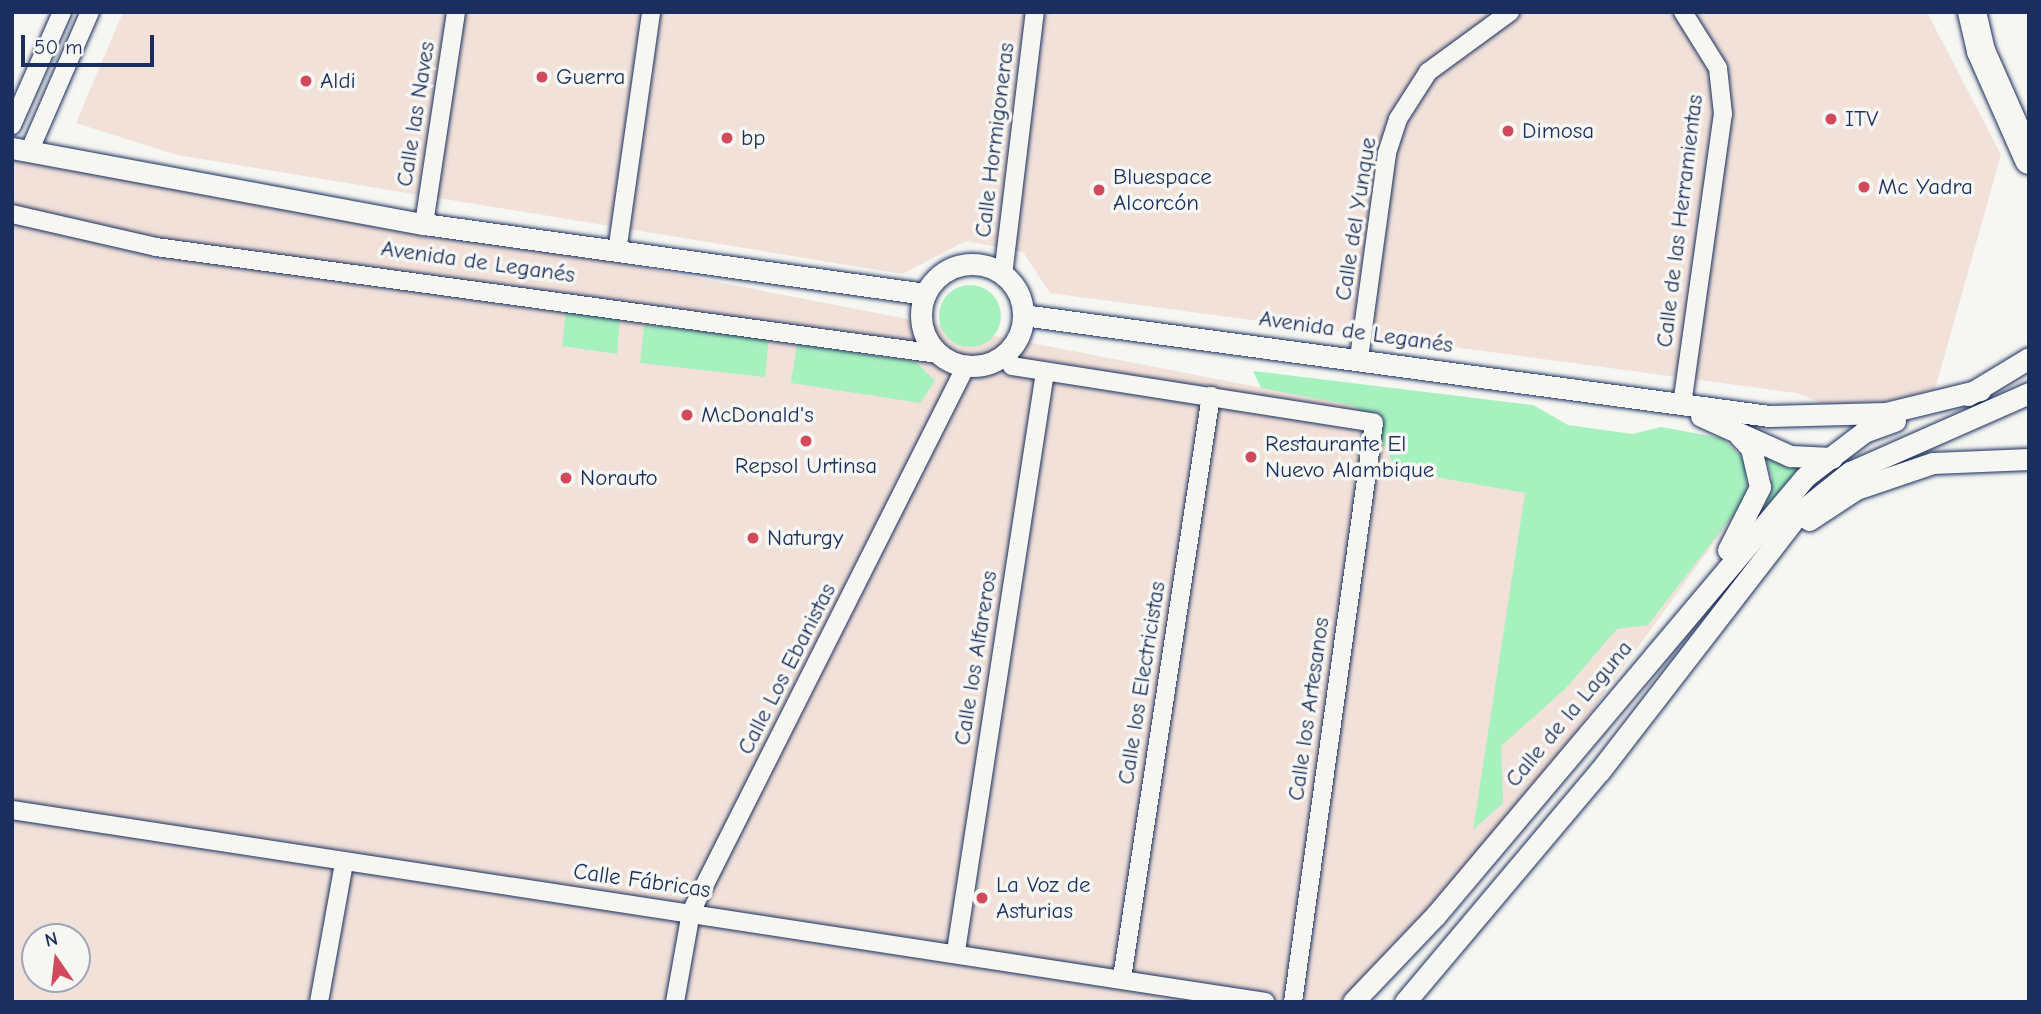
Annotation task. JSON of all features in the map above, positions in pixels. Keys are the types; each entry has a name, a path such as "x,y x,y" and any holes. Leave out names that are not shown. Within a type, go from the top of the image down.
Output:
{"highway":[{"path":"1972,12 1981,51 2029,160"}],"street":[{"path":"12,125 62,12"},
{"path":"21,150 90,12"},
{"name":"Calle las Naves","path":"424,223 456,12"},
{"path":"617,252 651,12"},
{"name":"Calle Hormigoneras","path":"1003,275 1035,12"},
{"name":"Calle del Yunque","path":"1359,358 1387,153 1398,119 1428,72 1510,12"},
{"name":"Calle de las Herramientas","path":"1682,405 1723,114 1718,68 1683,12"},
{"name":"Avenida de Leganés","path":"21,150 424,223 925,294"},
{"name":"Avenida de Leganés","path":"12,215 156,247 938,354"},
{"path":"978,265 1003,275 1023,315 1006,354 966,366 938,354 923,332 925,294 952,268 978,265"},
{"name":"Avenida de Leganés","path":"1023,315 1359,358 1682,405 1846,418 1980,390"},
{"path":"1006,354 1012,366 1211,396"},
{"path":"1980,390 2029,358"},
{"name":"Calle Los Ebanistas","path":"676,1002 691,912 966,366"},
{"name":"Calle los Alfareros","path":"956,951 1045,372"},
{"name":"Calle de la Laguna","path":"1353,1002 1435,916 1694,604 1823,459 1864,432 1980,390"},
{"path":"1405,1002 1758,571 1800,512 1829,486 1968,424 2029,393"},
{"name":"Calle los Artesanos","path":"1211,396 1374,423 1293,1002"},
{"name":"Calle los Electricistas","path":"1122,978 1211,396"},
{"name":"Avenida de Leganés","path":"1682,405 1790,456 1823,459"},
{"path":"1823,459 1968,424"},
{"path":"1694,604 1760,487 1751,448 1731,426"},
{"path":"1758,571 1806,522 1856,489 1933,463 2029,459"},
{"name":"Calle Fábricas","path":"12,810 344,863 956,951 1265,1002"},
{"path":"319,1002 344,863"}],"shaded area":[{"path":"123,12 1927,12 2001,155 1935,389 1883,402 1827,405 1797,393 1050,293 1023,252 966,241 902,274 177,155 76,123"},
{"path":"12,145 1757,484 1486,855 1353,1002 12,1002"}],"green space":[{"path":"970,285 992,294 1001,316 992,338 970,347 948,338 939,316 948,294"},
{"path":"566,312 620,317 617,354 562,346"},
{"path":"644,325 769,339 765,377 640,363"},
{"path":"797,344 916,362 935,381 920,403 791,383"},
{"path":"1253,371 1533,405 1568,425 1632,434 1661,427 1722,438 1745,460 1747,497 1648,625 1617,629 1566,688 1501,746 1503,803 1473,830 1525,493 1396,470 1374,423 1355,406 1261,388"},
{"path":"1765,455 1806,468 1764,511 1772,478"}],"place":[{"name":"Guerra","path":"542,77"},
{"name":"Aldi","path":"306,81"},
{"name":"ITV","path":"1831,119"},
{"name":"Dimosa","path":"1508,131"},
{"name":"bp","path":"727,138"},
{"name":"Mc Yadra","path":"1864,187"},
{"name":"Bluespace Alcorcón","path":"1099,190"},
{"name":"McDonald's","path":"687,415"},
{"name":"Repsol Urtinsa","path":"806,441"},
{"name":"Restaurante El Nuevo Alambique","path":"1251,457"},
{"name":"Norauto","path":"566,478"},
{"name":"Naturgy","path":"753,538"},
{"name":"La Voz de Asturias","path":"982,898"}]}
